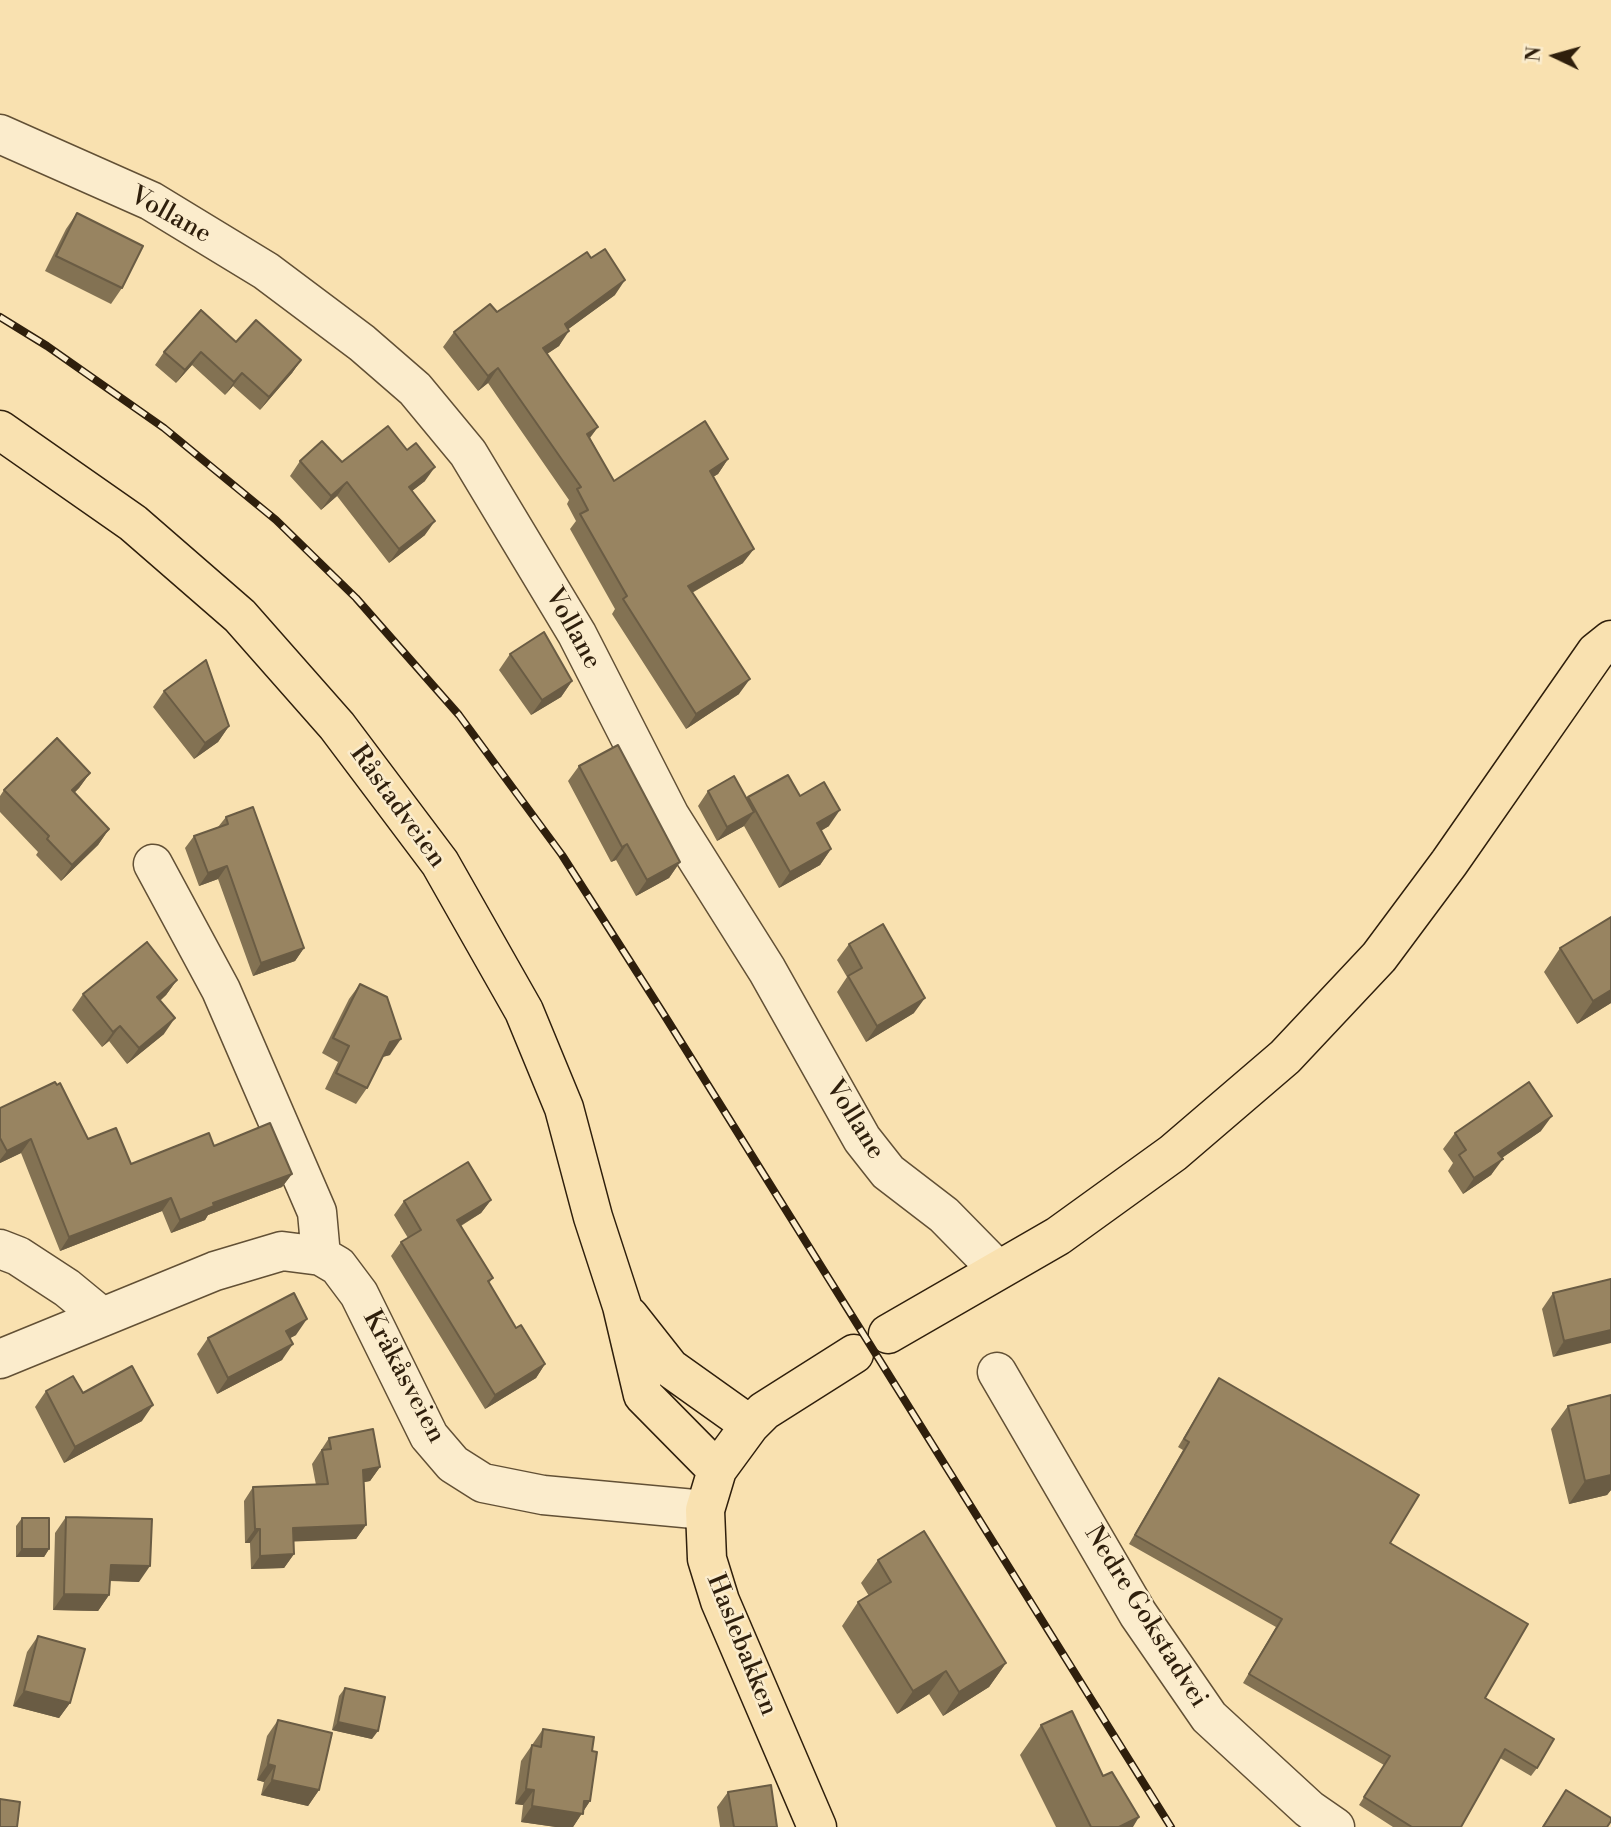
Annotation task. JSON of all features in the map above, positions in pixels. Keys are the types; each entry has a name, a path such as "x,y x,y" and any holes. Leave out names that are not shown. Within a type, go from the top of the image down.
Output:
{"main road":[{"name":"Råstadveien","path":"0,430 134,523 240,616 337,726 440,863 524,1011 564,1108 593,1217 622,1306 643,1395 717,1470"},
{"path":"888,1334 1058,1236 1172,1153 1285,1057 1379,957 1449,863 1597,652 1611,640"},
{"name":"Råstadveien","path":"622,1306 670,1368 750,1425"},
{"name":"Haslebakken","path":"817,1827 720,1601 707,1559 705,1510 717,1470 750,1425 765,1411 855,1354"}],"street":[{"name":"Vollane","path":"0,134 151,201 266,271 362,343 415,388 468,453 577,634 670,817 766,970 862,1139 888,1172 944,1214 998,1270"},
{"path":"0,1359 215,1271 282,1251 321,1256 317,1212 221,990 153,864"},
{"path":"0,1249 19,1256 101,1316"},
{"name":"Kråkåsveien","path":"321,1256 338,1266 359,1294 429,1436 453,1464 483,1483 543,1495 705,1510"},
{"name":"Nedre Gokstadvei","path":"997,1372 1138,1614 1209,1717 1309,1809 1335,1827"}],"building":[{"path":"77,213 143,246 122,288 56,256"},
{"path":"605,249 625,280 565,324 569,331 543,348 598,427 587,434 614,481 705,421 728,459 710,471 754,549 688,586 750,679 696,714 623,599 627,596 580,514 588,510 577,489 581,487 498,368 488,376 454,332 490,304 497,312 587,252 591,258"},
{"path":"201,310 236,342 256,320 301,360 269,397 242,373 234,382 201,352 185,370 164,352"},
{"path":"388,426 407,450 416,443 435,467 409,487 435,521 399,549 347,482 331,496 300,461 322,441 342,462"},
{"path":"544,632 572,681 542,700 510,654"},
{"path":"206,660 229,726 205,743 164,691"},
{"path":"57,738 90,773 72,790 109,829 72,865 47,839 49,836 4,790"},
{"path":"618,745 680,862 647,880 627,844 622,847 579,766"},
{"path":"788,775 800,796 824,782 840,810 817,823 831,849 790,872 748,797"},
{"path":"734,776 754,812 727,827 708,791"},
{"path":"253,807 304,948 261,963 227,866 208,873 194,836 228,824 226,817"},
{"path":"1611,917 1611,990 1593,1001 1560,948"},
{"path":"883,924 925,998 877,1026 848,976 862,968 849,944"},
{"path":"147,942 177,980 157,997 175,1018 139,1048 120,1026 113,1032 83,994"},
{"path":"360,984 387,997 401,1039 390,1042 367,1088 336,1073 349,1046 333,1038"},
{"path":"55,1082 57,1085 60,1083 88,1139 116,1128 131,1164 209,1133 214,1146 270,1123 292,1174 213,1203 214,1206 180,1220 171,1198 69,1237 31,1139 7,1151 0,1138 0,1108"},
{"path":"1529,1082 1552,1116 1498,1153 1503,1159 1474,1178 1459,1155 1466,1150 1455,1133"},
{"path":"468,1162 491,1200 457,1220 493,1278 488,1281 516,1328 521,1325 545,1364 495,1395 401,1242 421,1230 404,1201"},
{"path":"1611,1279 1611,1330 1564,1341 1553,1293"},
{"path":"294,1293 307,1319 286,1331 293,1344 228,1378 208,1338"},
{"path":"132,1366 153,1405 75,1447 46,1391 73,1376 83,1393"},
{"path":"1219,1378 1419,1495 1390,1543 1528,1624 1485,1698 1554,1739 1537,1768 1505,1749 1461,1827 1412,1827 1364,1797 1390,1756 1249,1674 1282,1619 1135,1535 1189,1442 1184,1439"},
{"path":"1611,1395 1611,1475 1585,1481 1568,1406"},
{"path":"373,1429 380,1467 363,1470 366,1525 293,1528 294,1554 260,1556 260,1529 255,1529 253,1487 328,1484 322,1450 331,1449 329,1438"},
{"path":"66,1517 152,1519 150,1566 111,1565 109,1595 64,1594"},
{"path":"22,1518 49,1518 49,1549 22,1549"},
{"path":"924,1531 1006,1663 959,1692 946,1671 913,1691 858,1602 891,1582 878,1560"},
{"path":"38,1636 85,1649 70,1703 24,1691"},
{"path":"345,1688 385,1697 378,1731 338,1722"},
{"path":"1072,1711 1103,1776 1112,1772 1139,1817 1119,1827 1091,1827 1041,1725"},
{"path":"278,1720 332,1733 319,1790 272,1780 275,1766 268,1764"},
{"path":"543,1729 594,1737 592,1751 597,1752 590,1801 584,1801 583,1814 532,1806 534,1790 526,1789 532,1745 541,1747"},
{"path":"771,1785 777,1827 734,1827 728,1792"},
{"path":"1566,1790 1611,1818 1607,1827 1543,1827"},
{"path":"0,1799 20,1802 17,1827 0,1827"}],"railway":[{"path":"0,317 47,346 164,428 276,520 356,598 459,715 562,855 1171,1827"}]}
